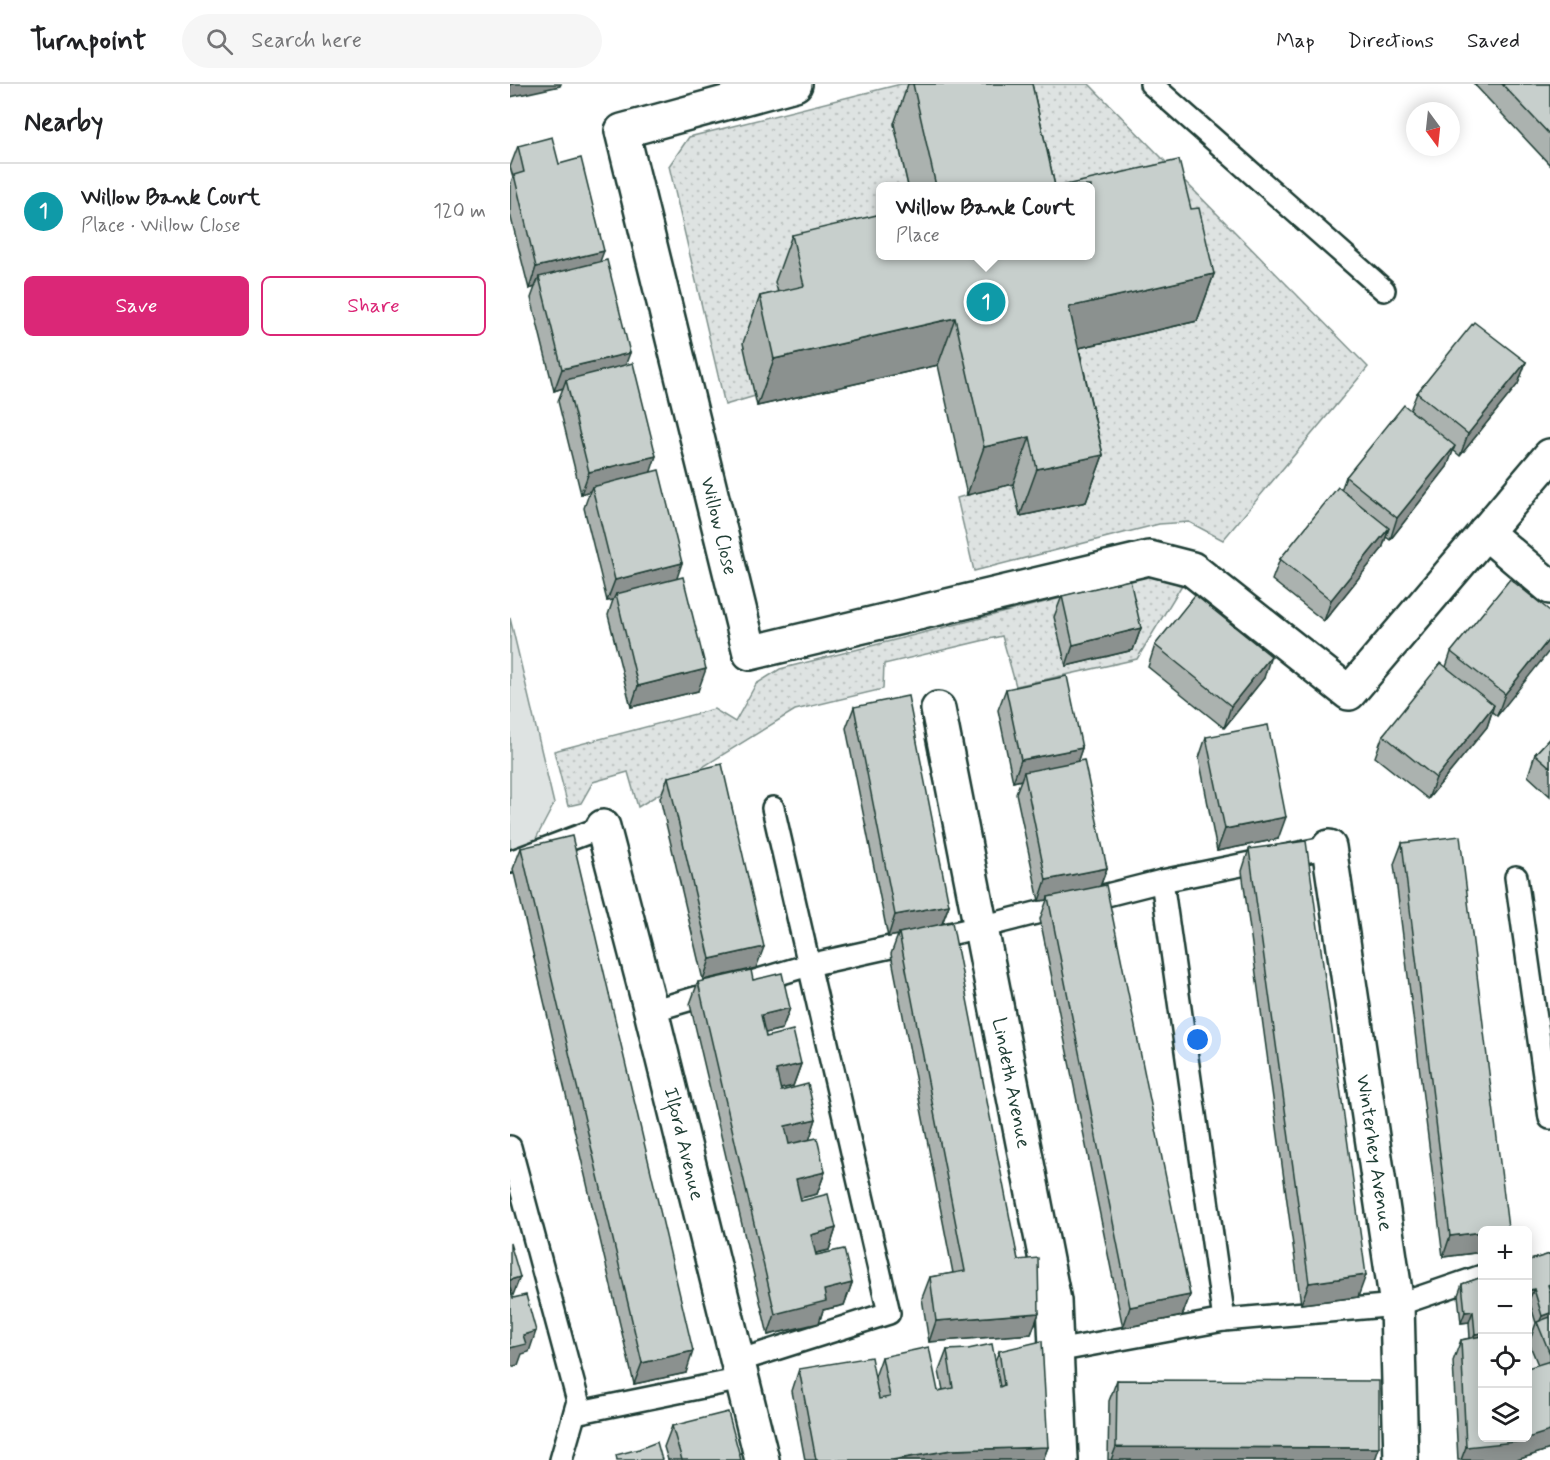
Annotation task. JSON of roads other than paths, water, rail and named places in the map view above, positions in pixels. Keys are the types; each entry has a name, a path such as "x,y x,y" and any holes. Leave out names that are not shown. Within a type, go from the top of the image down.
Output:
{"street":[{"name":"Willow Close","path":"795,84 622,131 750,653 1149,558 1192,569 1349,693 1485,532"},
{"path":"1550,456 1485,532 1550,587"},
{"name":"Lindeth Avenue","path":"938,709 1054,1301 1061,1460"},
{"name":"Ilford Avenue","path":"603,827 762,1460"},
{"name":"Winterhey Avenue","path":"1329,847 1397,1305 1401,1460"}],"lane":[{"path":"1151,84 1384,290"},
{"path":"575,1413 740,1370 890,1313 772,808"},
{"path":"510,862 603,827"},
{"path":"651,1011 809,965 981,927 1162,881 1329,847"},
{"path":"1516,877 1550,1118"},
{"path":"1162,881 1224,1320"},
{"path":"510,1147 578,1401 561,1460"},
{"path":"1056,1351 1224,1320 1397,1305 1478,1277"}],"place":[{"name":"Willow Bank Court","path":"986,302"}]}
